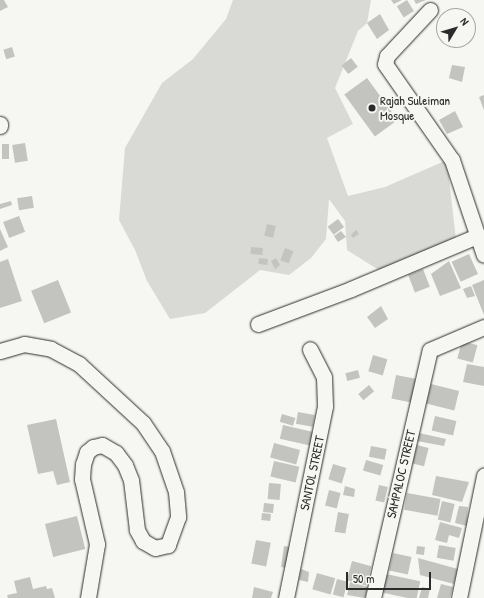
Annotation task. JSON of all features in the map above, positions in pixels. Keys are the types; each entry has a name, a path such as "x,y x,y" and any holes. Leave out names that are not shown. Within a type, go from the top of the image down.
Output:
{"street":[{"path":"430,10 387,56 385,64 452,160 484,255"},
{"path":"258,324 350,289 477,236"},
{"name":"SAMPALOC STREET","path":"373,598 430,350 484,327"},
{"path":"0,350 24,344 51,349 79,364 143,422 162,451 176,492 178,517 168,545 155,548 144,541 137,530 131,480 125,465 116,453 102,445 93,447 88,452 83,464 82,479 97,544 88,598"},
{"name":"SANTOL STREET","path":"286,598 325,406 324,377 310,349"},
{"path":"459,598 484,476"}],"shaded area":[{"path":"233,0 371,0 367,23 358,31 335,88 353,124 327,138 348,196 385,187 447,160 456,240 382,272 347,250 345,221 329,199 326,239 311,258 289,275 260,270 205,313 170,319 147,281 135,250 119,220 125,148 162,83 193,59 226,19"}],"building":[{"path":"0,0 4,0 8,7 0,11"},
{"path":"391,0 402,0 394,4"},
{"path":"407,0 414,11 404,17 397,6"},
{"path":"414,0 426,0 416,4"},
{"path":"380,14 389,30 377,39 367,23"},
{"path":"12,47 15,57 6,59 3,50"},
{"path":"351,58 358,67 348,74 342,65"},
{"path":"452,65 465,67 462,82 449,78"},
{"name":"Rajah Suleiman Mosque","path":"367,78 398,120 375,137 344,94"},
{"path":"484,95 484,110 479,97"},
{"path":"455,111 463,127 447,134 439,120"},
{"path":"25,143 28,161 15,163 12,145"},
{"path":"2,144 9,144 9,159 2,159"},
{"path":"32,196 34,208 19,210 17,198"},
{"path":"11,201 12,205 0,209 0,204"},
{"path":"19,216 25,232 9,238 3,222"},
{"path":"338,219 344,227 334,235 328,227"},
{"path":"267,224 276,226 273,238 264,236"},
{"path":"0,229 8,247 0,251"},
{"path":"356,230 359,234 353,238 351,235"},
{"path":"341,231 346,237 338,242 334,236"},
{"path":"251,247 263,248 262,255 250,254"},
{"path":"285,248 293,251 289,263 280,260"},
{"path":"469,254 478,274 461,282 452,262"},
{"path":"259,258 268,259 267,265 258,264"},
{"path":"276,258 280,265 275,269 271,261"},
{"path":"8,259 22,301 0,308 0,262"},
{"path":"449,261 461,288 440,296 431,274"},
{"path":"423,269 430,287 415,292 408,275"},
{"path":"58,280 71,312 44,323 31,291"},
{"path":"484,280 484,315 472,285"},
{"path":"471,286 475,296 467,298 463,289"},
{"path":"381,306 388,319 375,328 367,317"},
{"path":"462,341 477,345 473,363 457,358"},
{"path":"373,355 387,359 383,375 368,371"},
{"path":"467,364 484,367 484,386 463,382"},
{"path":"358,370 360,378 347,381 345,373"},
{"path":"396,375 416,379 411,402 391,399"},
{"path":"431,384 459,391 454,410 426,403"},
{"path":"369,385 374,391 363,400 358,394"},
{"path":"298,412 315,415 313,427 296,424"},
{"path":"282,414 295,418 293,426 280,422"},
{"path":"435,416 456,421 453,436 432,431"},
{"path":"56,419 70,482 57,485 53,471 38,474 27,425"},
{"path":"283,425 313,432 310,446 280,439"},
{"path":"419,433 446,439 444,446 417,441"},
{"path":"274,443 300,450 296,464 270,457"},
{"path":"417,445 429,448 424,466 412,463"},
{"path":"371,446 387,449 385,460 369,457"},
{"path":"366,460 383,465 380,476 363,471"},
{"path":"274,461 299,467 296,482 270,477"},
{"path":"333,464 346,468 342,483 328,479"},
{"path":"436,476 469,482 462,502 432,495"},
{"path":"269,483 281,484 280,500 268,499"},
{"path":"379,485 388,487 384,503 375,501"},
{"path":"345,486 355,489 354,497 343,495"},
{"path":"329,490 341,493 337,508 325,506"},
{"path":"407,493 440,499 438,516 404,510"},
{"path":"442,501 455,504 450,522 438,520"},
{"path":"264,503 274,504 273,513 263,512"},
{"path":"459,506 468,507 467,526 455,523"},
{"path":"338,512 349,514 345,534 335,532"},
{"path":"262,513 271,514 270,521 261,520"},
{"path":"77,516 85,549 53,557 45,524"},
{"path":"440,522 462,528 459,538 449,535 447,543 435,540"},
{"path":"256,540 271,543 266,566 251,564"},
{"path":"439,545 456,548 453,561 437,558"},
{"path":"284,546 290,547 288,568 281,567"},
{"path":"417,546 425,547 424,555 416,554"},
{"path":"393,553 412,557 408,575 389,571"},
{"path":"418,558 458,569 454,584 420,575"},
{"path":"352,561 371,566 366,585 347,580"},
{"path":"301,569 309,572 308,582 299,580"},
{"path":"317,573 335,578 331,595 312,589"},
{"path":"386,574 420,581 417,598 408,598 382,593"},
{"path":"30,577 33,589 46,586 47,589 52,588 55,598 8,598 7,595 17,593 14,581"},
{"path":"337,579 348,582 343,597 333,594"},
{"path":"350,582 368,587 365,598 347,595"},
{"path":"441,584 453,587 450,598 437,598"},
{"path":"254,587 273,592 271,598 252,598"},
{"path":"422,587 430,589 428,598 419,598"}],"place":[{"name":"Rajah Suleiman Mosque","path":"372,108"}]}
